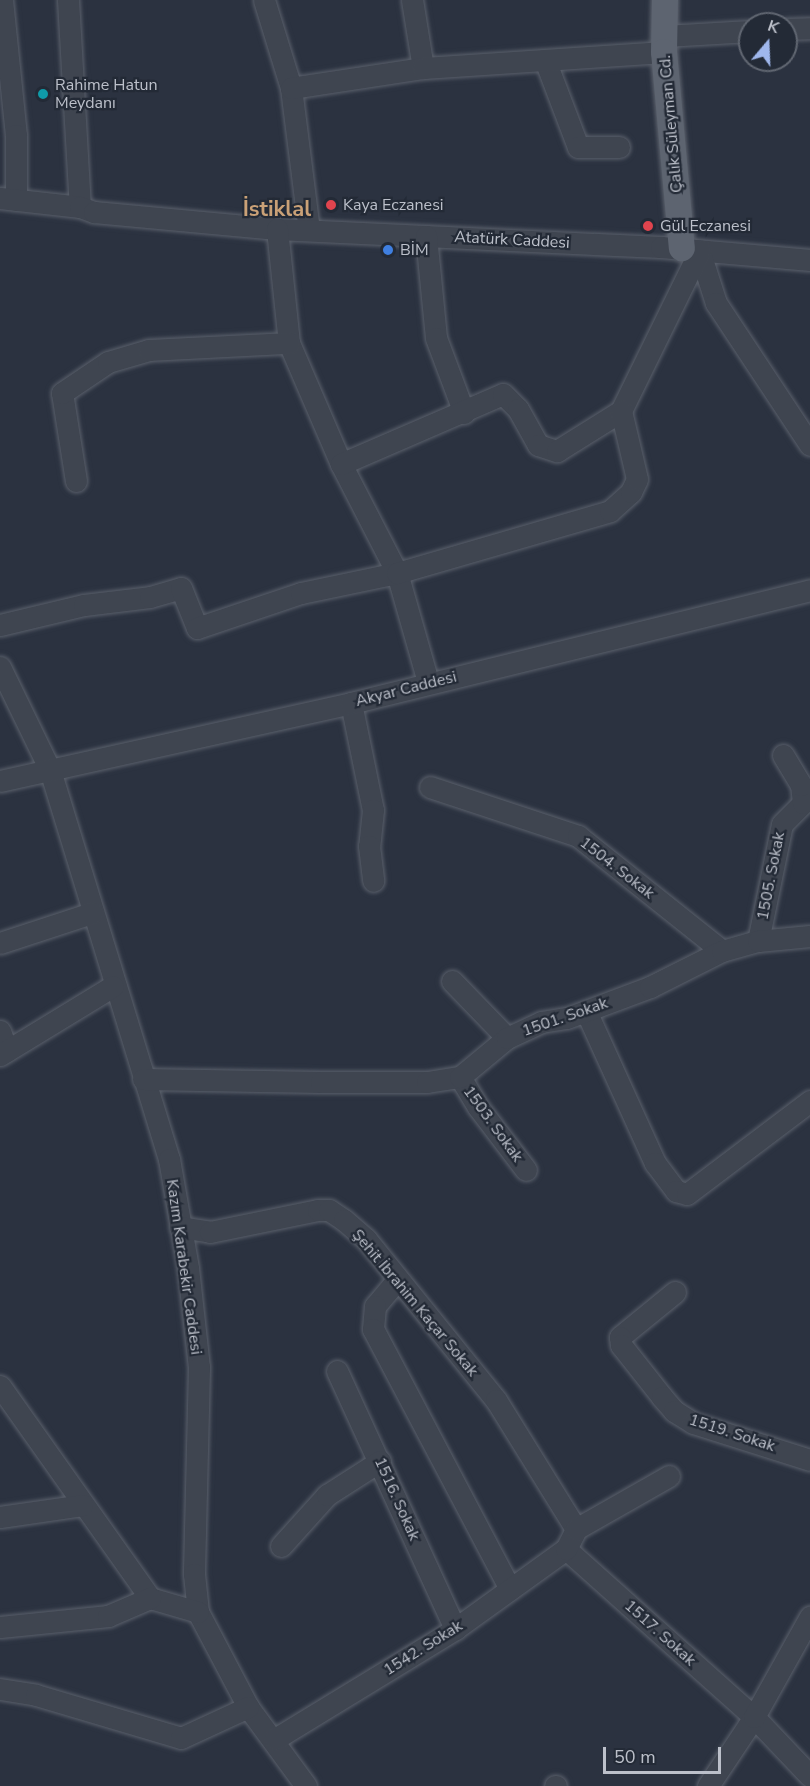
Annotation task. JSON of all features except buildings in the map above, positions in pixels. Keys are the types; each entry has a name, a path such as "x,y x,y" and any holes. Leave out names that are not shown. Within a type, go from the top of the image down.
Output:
{"main road":[{"name":"Çalık Süleyman Cd.","path":"665,0 664,44 694,250"}],"street":[{"path":"2,0 15,135 8,199"},
{"path":"68,0 80,207"},
{"path":"264,0 291,88 309,230"},
{"path":"412,0 423,69"},
{"path":"291,88 423,69 545,60 738,33"},
{"path":"545,60 578,147 619,147"},
{"name":"Atatürk Caddesi","path":"8,199 80,207 94,212 277,229 694,250 810,260"},
{"path":"277,229 289,343 341,464 397,573 428,682"},
{"path":"426,236 436,338 464,413"},
{"path":"341,464 464,413 503,394 518,409 538,445 550,452 621,411 694,250"},
{"path":"694,250 716,303 810,445"},
{"path":"76,481 62,393 108,362 149,350 289,343"},
{"path":"0,625 84,605 150,597 181,588 197,628 301,593 397,573 610,511 631,492 637,479 621,411"},
{"name":"Akyar Caddesi","path":"0,780 351,703 428,682 810,590"},
{"name":"Kazım Karabekir Caddesi","path":"0,668 50,770 113,986 169,1158 199,1367 194,1574 198,1612 248,1707 274,1739 306,1786"},
{"path":"351,703 373,810 369,846 373,881"},
{"name":"1505. Sokak","path":"758,941 782,824 786,816 800,808 804,795 783,754"},
{"name":"1504. Sokak","path":"430,787 578,836 722,951"},
{"path":"0,943 92,913"},
{"name":"1501. Sokak","path":"460,1077 507,1038 542,1022 586,1011 650,987 722,951 758,941 810,936"},
{"path":"452,981 507,1038"},
{"path":"0,1030 3,1053 113,986"},
{"path":"586,1011 655,1163 676,1191 687,1194 810,1101"},
{"path":"143,1079 427,1082 460,1077"},
{"name":"1503. Sokak","path":"460,1077 478,1107 526,1170"},
{"name":"Şehit İbrahim Kaçar Sokak","path":"180,1227 210,1232 301,1210 329,1210 366,1239 496,1400 576,1529"},
{"path":"397,1280 375,1306 373,1329 510,1589"},
{"name":"1519. Sokak","path":"675,1292 620,1336 621,1345 662,1397 674,1411 693,1423 810,1460"},
{"name":"1516. Sokak","path":"337,1371 456,1629"},
{"path":"0,1386 150,1598 198,1612"},
{"path":"281,1546 327,1495 380,1461"},
{"path":"566,1548 576,1529 669,1476"},
{"path":"0,1516 82,1504"},
{"name":"1542. Sokak","path":"274,1739 456,1629 566,1548"},
{"name":"1517. Sokak","path":"566,1548 754,1717"},
{"path":"0,1627 108,1616 150,1598"},
{"path":"708,1786 754,1717 810,1617"},
{"path":"0,1689 36,1695 181,1738 248,1707"},
{"path":"754,1717 810,1776"}],"place":[{"name":"Rahime Hatun Meydanı","path":"43,94"},
{"name":"Kaya Eczanesi","path":"331,205"},
{"name":"Gül Eczanesi","path":"648,226"},
{"name":"BİM","path":"388,250"}],"district":[{"name":"İstiklal","path":"277,210"}]}
